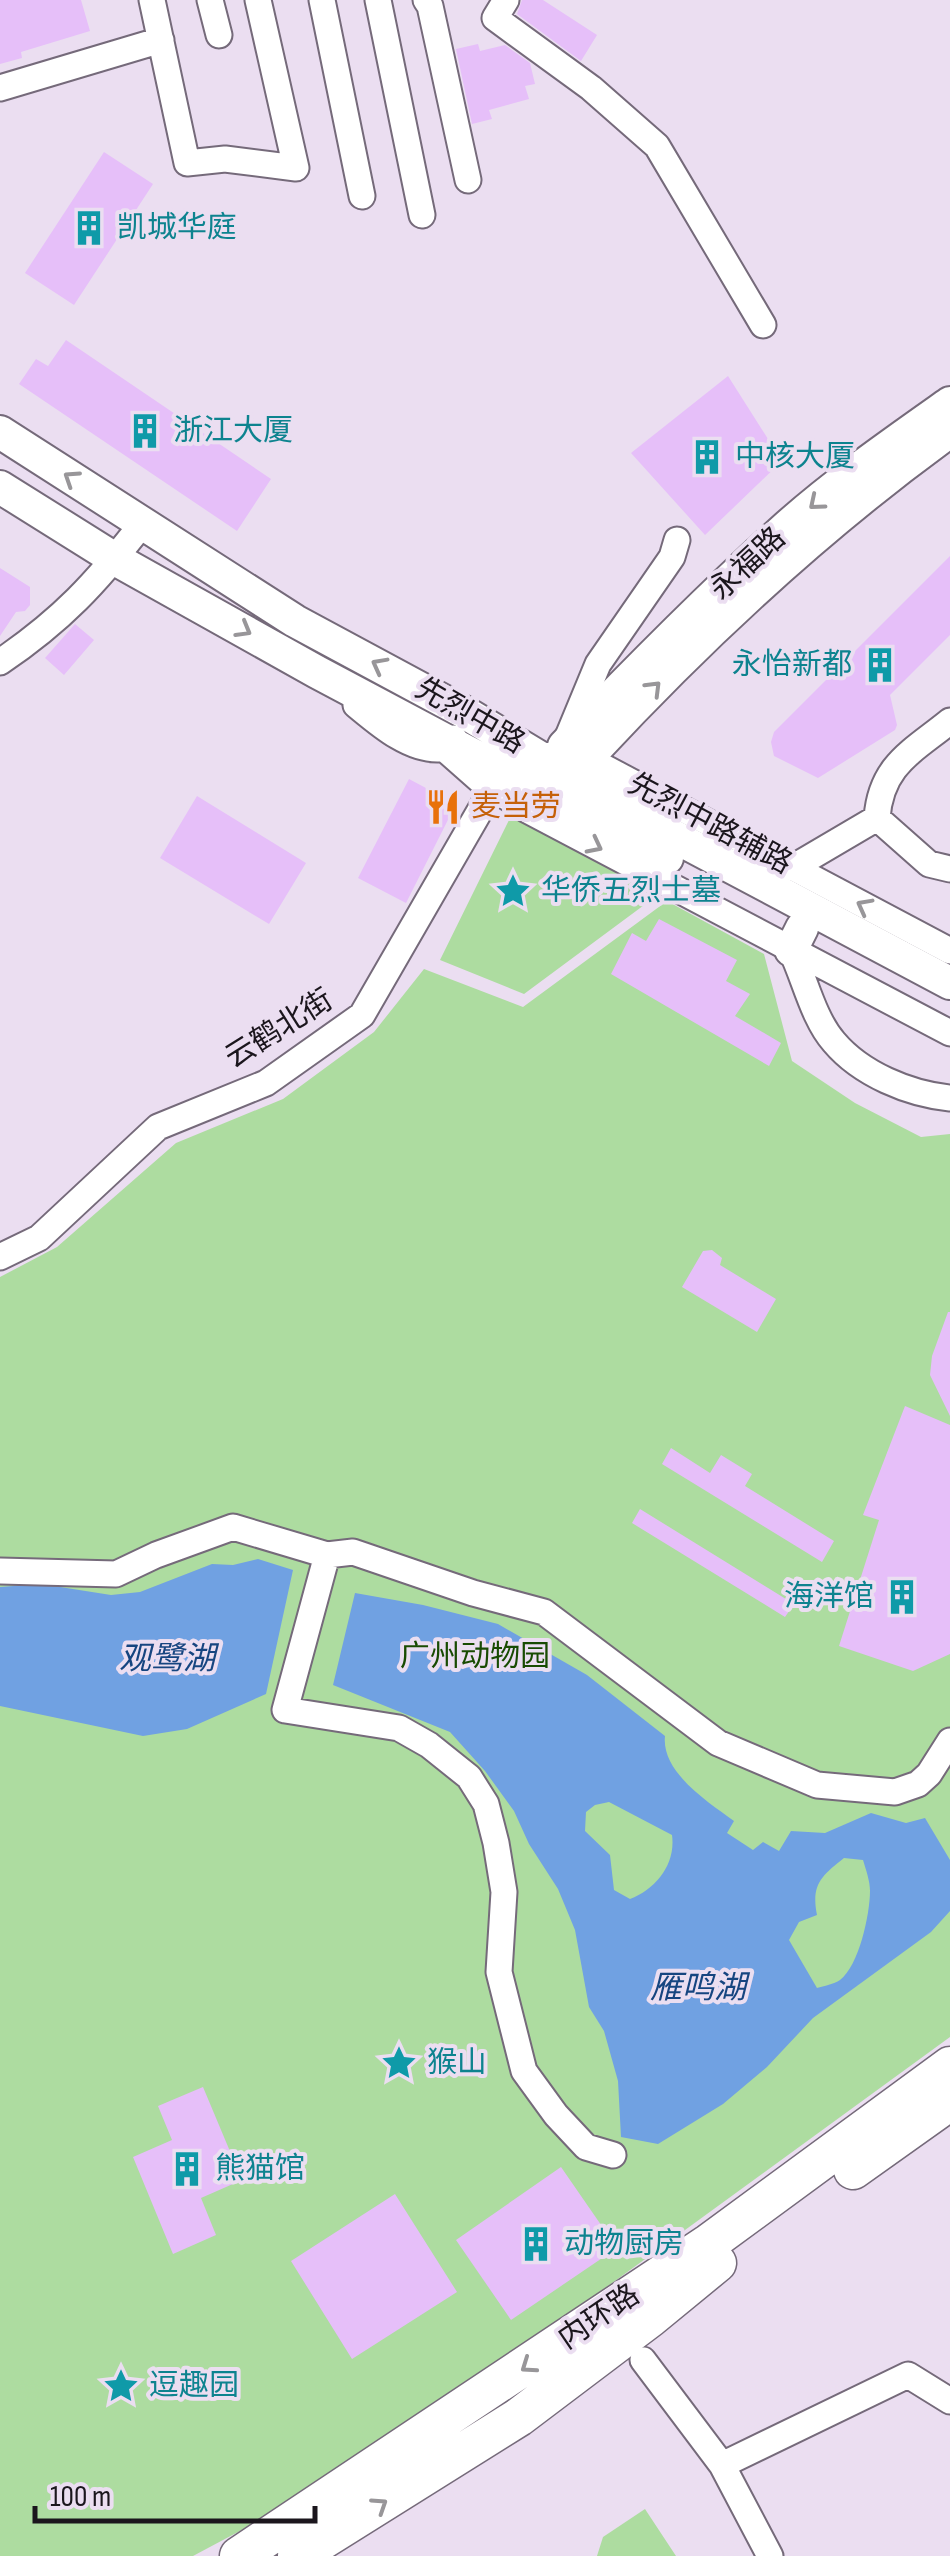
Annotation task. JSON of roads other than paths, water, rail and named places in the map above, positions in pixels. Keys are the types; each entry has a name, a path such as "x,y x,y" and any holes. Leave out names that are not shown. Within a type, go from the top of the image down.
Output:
{"highway":[{"name":"内环路","path":"239,2556 708,2244 950,2066"},
{"name":"内环路","path":"297,2556 518,2417 718,2262 950,2101"}],"main road":[{"name":"永福路","path":"565,759 644,664 781,532 854,471 950,403"},
{"name":"永福路","path":"565,759 859,500 950,431"},
{"name":"先烈中路","path":"0,432 296,621 450,732 498,779 604,826 797,939 950,1006"},
{"path":"0,487 115,559 318,672 383,694 450,732 510,750 565,759 645,822 787,881 950,983"},
{"path":"565,759 604,826"}],"street":[{"path":"152,0 187,163 226,160 296,168 258,0"},
{"path":"210,0 219,35"},
{"path":"322,0 362,196"},
{"path":"378,0 422,215"},
{"path":"426,0 468,180"},
{"path":"506,0 495,18 591,88 657,146 762,325"},
{"path":"0,88 161,40"},
{"path":"0,662 49,628 115,559 142,524"},
{"path":"565,759 598,664 672,558 677,540"},
{"path":"877,818 879,794 894,767 950,720"},
{"path":"498,779 527,810 797,939 950,1033"},
{"name":"云鹤北街","path":"0,1256 39,1238 158,1127 266,1083 362,1015 498,779"},
{"path":"877,818 929,864 950,869"},
{"path":"787,881 877,818"},
{"name":"先烈中路辅路","path":"787,881 950,951"},
{"path":"797,939 832,1040 859,1064 883,1078 928,1096 950,1098"},
{"path":"0,1571 116,1574 233,1527 327,1555 352,1552 473,1593 544,1612 718,1743 817,1785 895,1792 918,1784 930,1774 950,1741"},
{"path":"327,1555 285,1710 400,1728 469,1777 486,1804 496,1843 504,1892 499,1972 524,2070 586,2148 613,2155"},
{"path":"643,2360 722,2465 770,2556"},
{"path":"722,2465 908,2375 950,2401"}],"water":[{"name":"观鹭湖","path":"258,1559 293,1570 266,1694 187,1729 143,1736 0,1706 0,1587 41,1584 111,1595 140,1592 212,1564 233,1565"},
{"name":"雁鸣湖","path":"355,1593 498,1624 587,1675 665,1736 670,1762 678,1774 734,1821 727,1833 753,1850 763,1842 779,1851 791,1831 825,1833 871,1813 906,1823 925,1818 950,1860 950,1911 931,1932 813,2018 767,2067 723,2104 658,2144 621,2137 618,2081 604,2031 589,2007 575,1930 558,1889 529,1844 514,1811 450,1732 333,1685","holes":["609,1802 672,1835 671,1856 662,1874 648,1889 630,1899 614,1890 610,1855 585,1831 586,1812","844,1858 863,1860 870,1891 866,1926 847,1973 838,1981 817,1988 789,1940 799,1922 817,1915 815,1896 820,1882"]}],"place":[{"name":"凯城华庭","path":"89,228"},
{"name":"浙江大厦","path":"145,431"},
{"name":"中核大厦","path":"707,457"},
{"name":"永怡新都","path":"880,665"},
{"name":"麦当劳","path":"443,807"},
{"name":"华侨五烈士墓","path":"513,891"},
{"name":"海洋馆","path":"902,1597"},
{"name":"猴山","path":"399,2063"},
{"name":"熊猫馆","path":"187,2169"},
{"name":"动物厨房","path":"536,2244"},
{"name":"逗趣园","path":"121,2386"}],"park label":[{"name":"广州动物园","path":"475,1657"}]}
